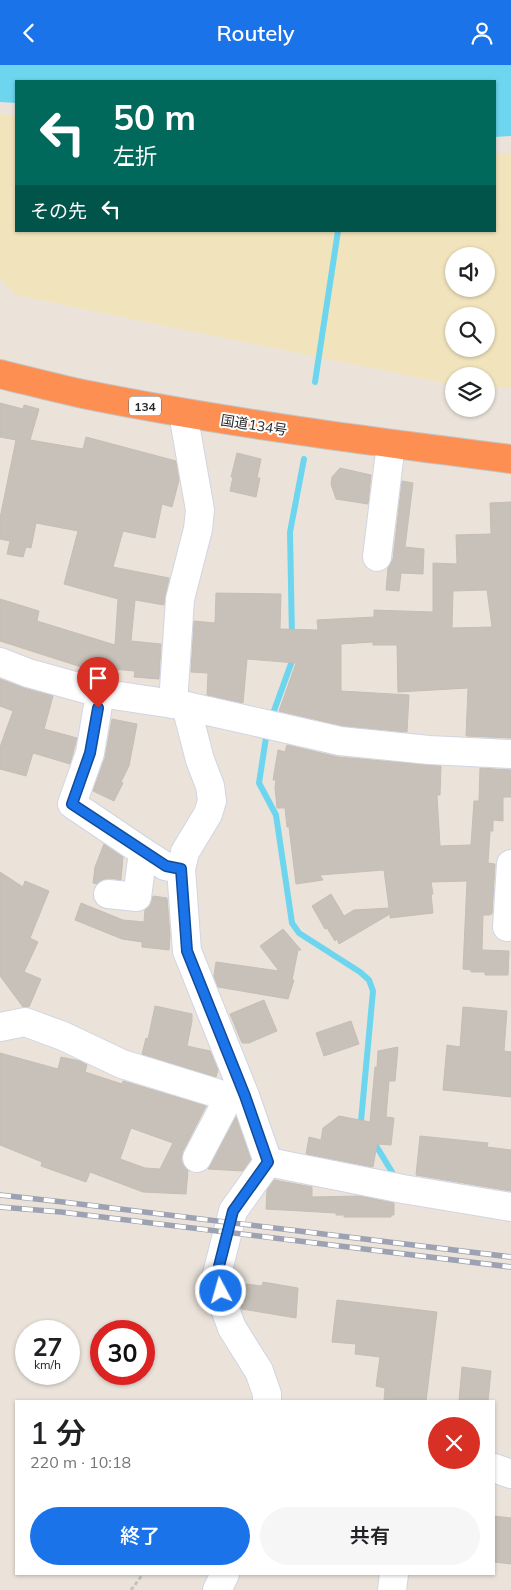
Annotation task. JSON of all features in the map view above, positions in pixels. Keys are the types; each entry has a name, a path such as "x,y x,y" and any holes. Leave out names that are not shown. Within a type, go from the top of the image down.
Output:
{"highway":[{"name":"国道134号","path":"0,374 86,395 291,431 511,459"}],"street":[{"path":"183,413 200,510 198,529 179,605 180,705 210,786 212,801 208,814 186,853 181,869 187,951 237,1097 268,1162"},
{"path":"377,557 391,444"},
{"path":"0,662 28,673 100,693 180,705 340,741 429,750 511,754"},
{"path":"100,693 90,753 72,804 166,866 181,869"},
{"path":"108,894 137,897 143,851"},
{"path":"502,927 511,864"},
{"path":"0,1027 25,1022 63,1035 122,1063 237,1097"},
{"path":"197,1159 237,1097"},
{"path":"268,1162 403,1189 511,1207"},
{"path":"267,1400 267,1393 259,1371 232,1328 225,1309 217,1274 233,1211 268,1162"},
{"path":"495,1468 511,1474"},
{"path":"216,1590 224,1575"},
{"path":"392,1590 394,1575"}],"path":[{"path":"131,1590 142,1575"}],"sand":[{"path":"0,114 15,116 15,232 496,232 496,153 511,153 511,387 495,387 495,367 445,367 445,383 15,295 0,278"}],"water":[{"path":"0,65 511,65 511,136 496,137 496,80 15,80 15,103 0,102"}],"building":[{"path":"0,403 23,409 24,405 39,409 30,440 83,449 86,437 176,461 179,480 172,507 162,504 155,538 123,531 113,567 169,578 164,605 135,600 131,641 161,644 159,679 134,677 135,671 101,668 100,673 0,641 0,599 39,611 37,621 115,645 118,599 64,584 78,531 36,523 31,548 26,547 23,557 7,554 10,541 0,539 0,518 16,440 0,437"},
{"path":"237,453 261,459 256,497 230,491 233,477 231,477"},
{"path":"340,468 371,475 368,504 336,499 331,484 332,477"},
{"path":"402,481 413,483 405,547 424,549 423,574 401,573 399,591 386,590 388,568 393,559"},
{"path":"511,502 511,738 466,736 468,688 398,692 397,645 373,645 373,642 341,644 341,691 409,695 407,732 343,726 279,711 296,663 247,659 243,703 207,695 208,673 191,672 194,621 215,623 216,593 281,594 280,629 318,630 317,620 374,617 374,610 433,612 433,563 457,564 456,535 491,534 490,503","holes":["487,590 492,627 452,628 453,591"]},
{"path":"0,679 53,696 44,729 77,738 70,764 33,753 26,776 0,769 0,747 13,711 0,706"},
{"path":"112,719 137,724 129,766 114,801 93,791 105,758"},
{"path":"287,745 338,757 441,766 440,795 437,795 440,846 471,845 474,801 479,801 480,768 511,770 511,797 503,797 503,821 493,820 493,831 490,831 488,863 495,864 492,914 483,915 482,950 509,951 508,975 485,975 485,972 471,972 471,970 463,969 467,881 431,882 433,913 390,918 390,914 339,944 337,939 335,941 327,928 325,929 312,906 331,894 344,916 354,910 389,908 384,870 320,875 323,880 296,884 285,808 277,808 276,780 273,780 278,750 285,752"},
{"path":"104,844 123,857 121,880 109,878 97,884 93,883 95,867"},
{"path":"0,872 23,887 25,881 49,891 30,938 38,942 24,972 41,979 29,1007 23,1007 0,976"},
{"path":"153,896 167,898 170,935 169,950 142,947 142,942 122,939 75,920 81,903 123,920 144,922 145,910 150,906"},
{"path":"283,929 301,950 298,950 292,980 294,980 288,999 218,987 214,976 216,962 279,971 260,946"},
{"path":"264,1000 277,1031 249,1043 242,1043 230,1014"},
{"path":"155,1006 192,1014 187,1046 210,1051 218,1070 216,1077 142,1054 146,1038 148,1039"},
{"path":"463,1007 507,1011 504,1051 511,1052 511,1097 443,1090 447,1045 460,1047"},
{"path":"351,1021 359,1044 324,1056 316,1033"},
{"path":"398,1047 395,1081 389,1081 386,1117 394,1118 391,1145 377,1144 373,1167 306,1154 309,1137 321,1140 323,1128 339,1116 370,1122 378,1051"},
{"path":"0,1053 58,1069 61,1057 80,1061 87,1065 85,1072 122,1084 123,1081 206,1106 183,1151 181,1159 188,1170 186,1194 143,1192 90,1172 86,1182 41,1166 42,1162 0,1145","holes":["131,1128 173,1143 160,1169 145,1168 120,1159"]},
{"path":"236,1117 251,1159 243,1171 208,1169"},
{"path":"420,1136 488,1143 487,1147 511,1150 511,1191 416,1175"},
{"path":"274,1180 312,1187 312,1197 360,1196 394,1203 394,1215 391,1215 391,1217 344,1217 344,1215 336,1215 336,1213 266,1209 267,1190"},
{"path":"263,1282 298,1288 296,1318 242,1309 237,1287 245,1288 246,1284 262,1286"},
{"path":"337,1300 437,1312 426,1400 384,1400 385,1388 376,1386 380,1357 355,1354 356,1344 332,1342"},
{"path":"462,1367 491,1371 488,1400 459,1400"},
{"path":"495,1516 511,1518 511,1564 495,1562"}],"waterway":[{"path":"315,382 338,232"},
{"path":"292,638 290,532 304,459"},
{"path":"271,719 292,661 292,655"},
{"path":"267,731 259,783 276,815 292,923 299,933 360,972 369,980 373,991 361,1121 365,1126"},
{"path":"372,1139 392,1172"}],"railway":[{"path":"0,1195 511,1257"},
{"path":"0,1207 61,1212 511,1267"}],"route":[{"path":"98,708 90,753 72,804 166,866 181,869 187,951 245,1096 268,1162 233,1211 217,1274 221,1291"}]}
